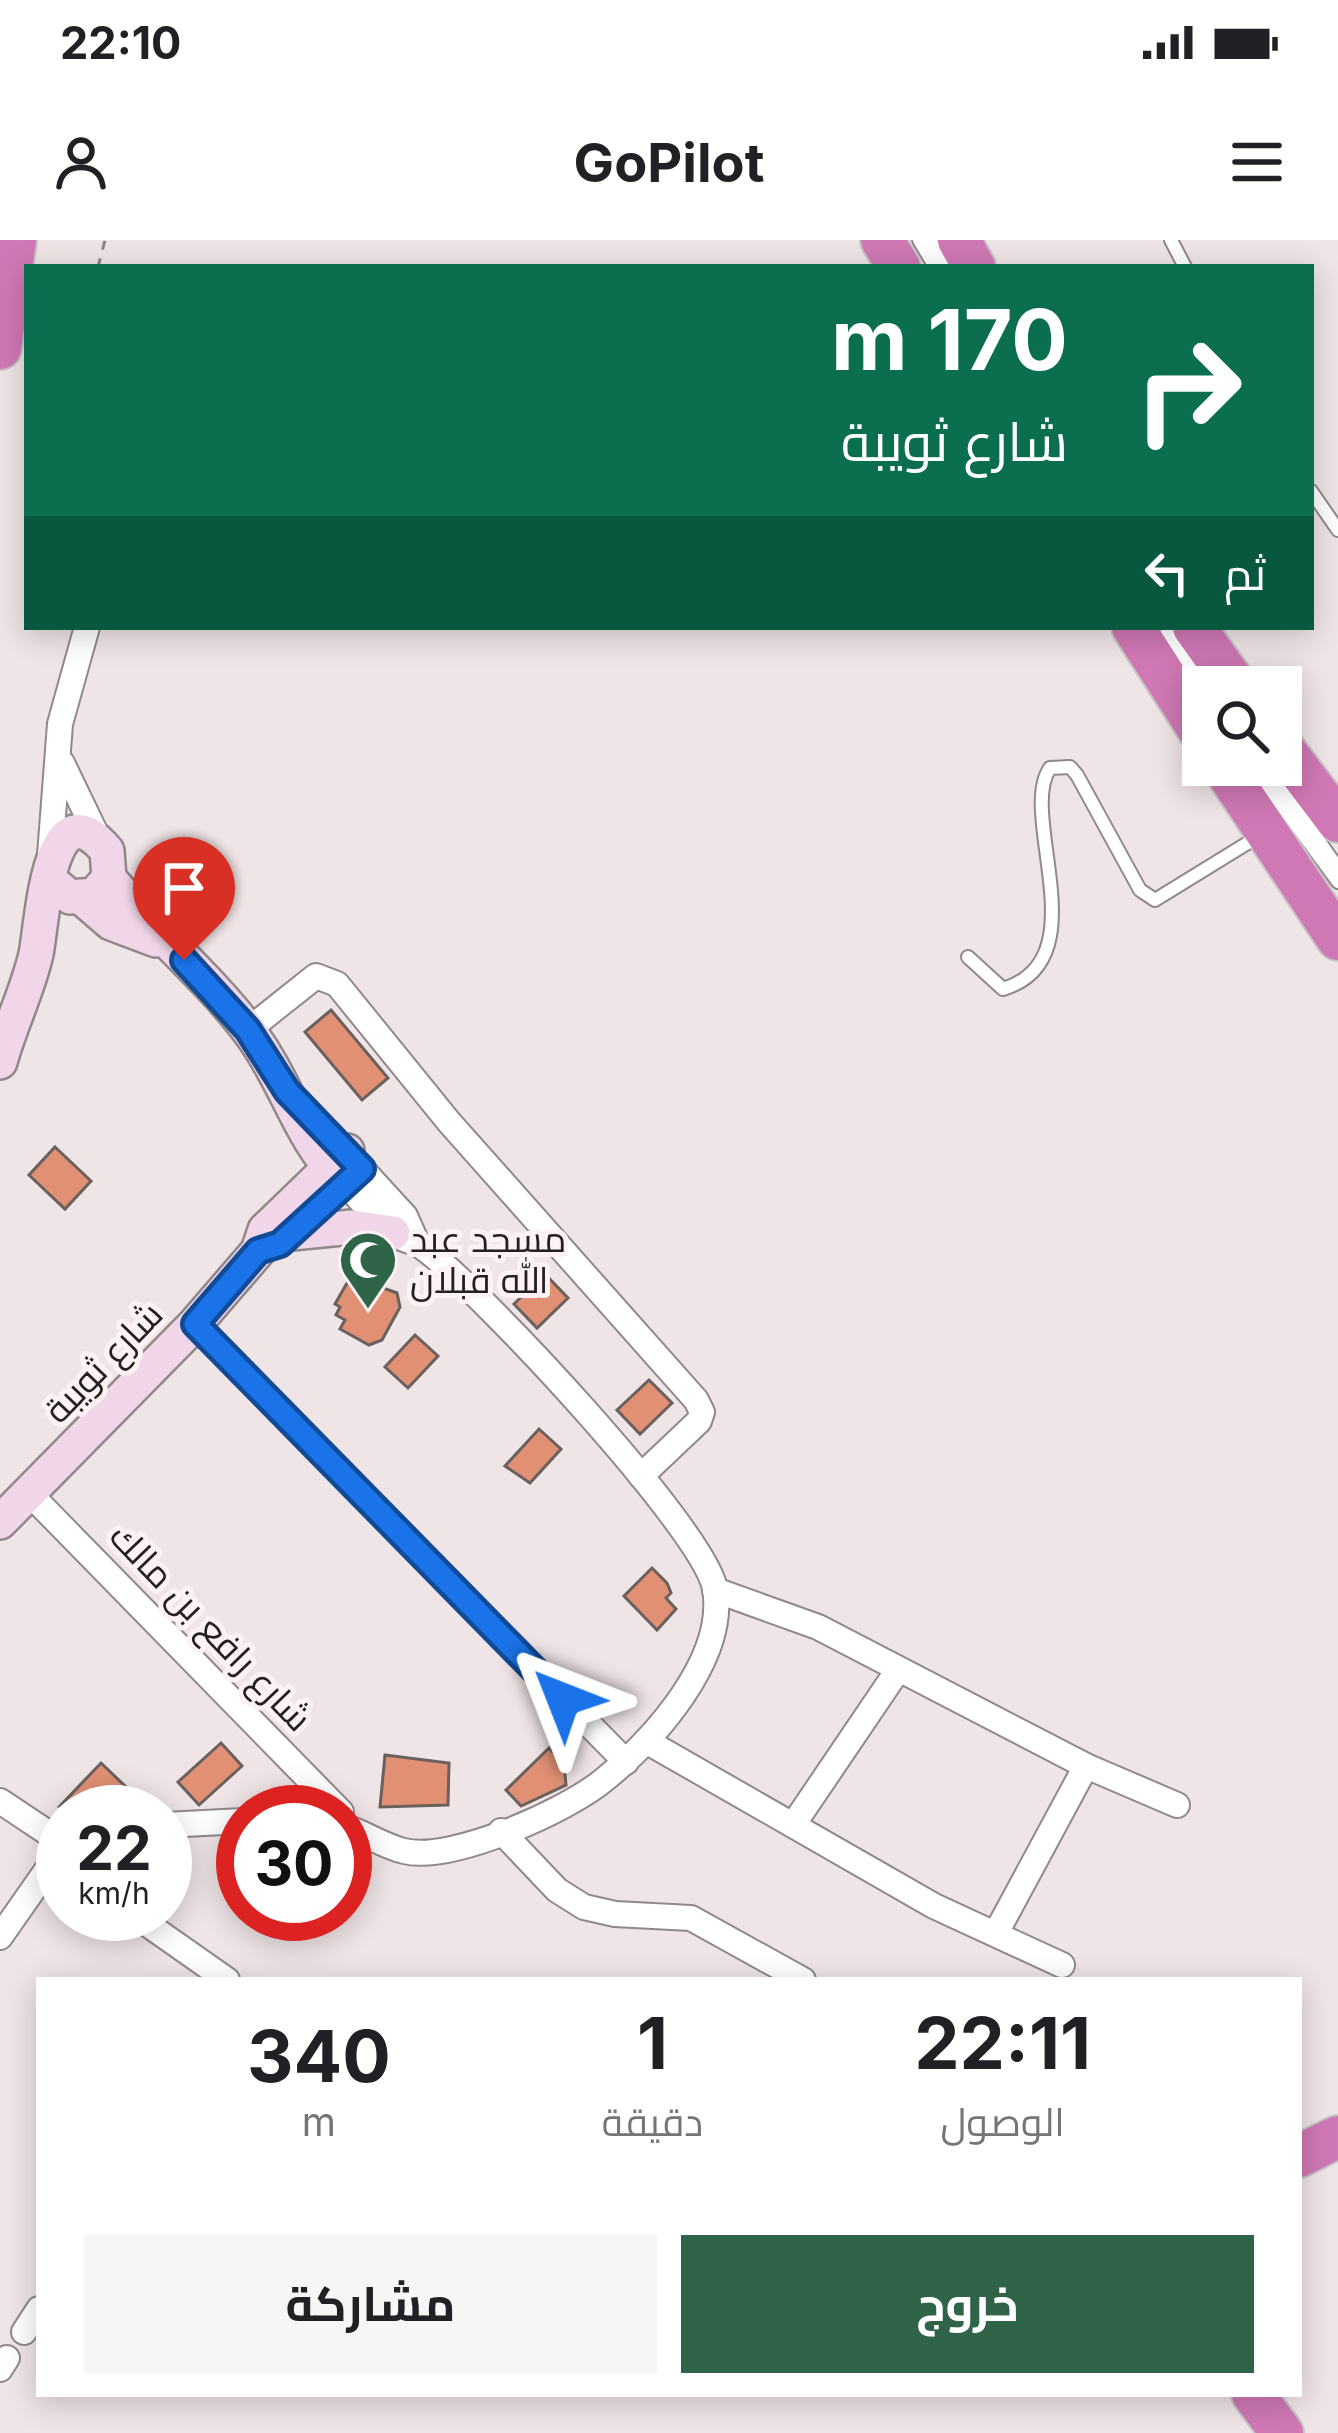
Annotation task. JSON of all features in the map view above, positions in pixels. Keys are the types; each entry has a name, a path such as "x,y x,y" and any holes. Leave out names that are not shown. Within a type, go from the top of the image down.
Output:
{"highway":[{"path":"0,348 15,240"},
{"path":"1134,630 1182,704"},
{"path":"1196,630 1222,666"},
{"path":"1302,774 1338,821"},
{"path":"1235,786 1338,939"},
{"path":"1302,2131 1338,2117"},
{"path":"1302,2155 1338,2137"},
{"path":"1229,2397 1249,2433"},
{"path":"1255,2397 1282,2433"}],"street":[{"path":"74,882 58,755 63,706 86,630"},
{"path":"0,1062 37,952 74,882 110,860 58,755"},
{"path":"101,844 86,836 68,837 74,882 111,923 163,942 248,1030 287,1091 299,1127 346,1168 405,1238 503,1324 641,1476 697,1546 716,1590 707,1646 646,1741 572,1803 501,1831 423,1853 405,1852 372,1835"},
{"path":"248,1030 316,976 337,984 449,1122 696,1400 702,1412 699,1421 641,1476"},
{"name":"شارع ثويبة","path":"258,1251 273,1249 292,1233 346,1168"},
{"name":"شارع ثويبة","path":"0,1522 195,1324 258,1251 265,1230 346,1168"},
{"path":"292,1233 352,1227 405,1238"},
{"path":"195,1324 626,1762"},
{"name":"شارع رافع بن مالك","path":"29,1493 312,1785"},
{"path":"716,1590 818,1627 1086,1766 1177,1805"},
{"path":"793,1826 898,1670"},
{"path":"646,1741 934,1906 1062,1965"},
{"path":"996,1933 1086,1766"},
{"path":"0,1801 36,1826"},
{"path":"501,1831 557,1890 584,1907 615,1914 691,1918 766,1971"},
{"path":"0,1937 36,1884"},
{"path":"171,1941 223,1977"},
{"path":"24,2332 36,2314"}],"lane":[{"path":"1314,495 1338,530"},
{"path":"1160,630 1184,666"},
{"path":"1170,630 1195,666"},
{"path":"968,957 1003,989 1017,983 1046,950 1052,896 1042,786 1050,768 1060,764 1077,775 1140,890 1155,900 1265,832"},
{"path":"1267,786 1338,882"},
{"path":"1280,786 1338,868"}],"building":[{"path":"331,1010 388,1078 362,1100 305,1032"},
{"path":"55,1147 91,1181 65,1209 29,1175"},
{"path":"545,1274 568,1298 537,1328 514,1304"},
{"name":"مسجد عبد الله قبلان","path":"358,1279 397,1293 400,1307 382,1340 369,1345 340,1329 345,1320 336,1315 340,1307 335,1304 347,1283 354,1287"},
{"path":"415,1335 438,1356 408,1388 385,1367"},
{"path":"649,1380 672,1403 640,1434 617,1410"},
{"path":"539,1429 561,1449 530,1483 505,1466"},
{"path":"652,1568 667,1583 671,1593 666,1598 676,1609 657,1630 624,1596"},
{"path":"221,1743 242,1766 199,1805 192,1797 192,1785 178,1782"},
{"path":"549,1748 564,1763 566,1785 521,1806 506,1790"},
{"path":"385,1755 449,1763 448,1805 380,1807"},
{"path":"101,1763 124,1785 80,1785"}],"place":[{"name":"مسجد عبد الله قبلان","path":"368,1311"}],"route":[{"path":"184,960 248,1030 287,1091 316,1115 362,1169 280,1244 258,1251 195,1324 563,1699"}]}
